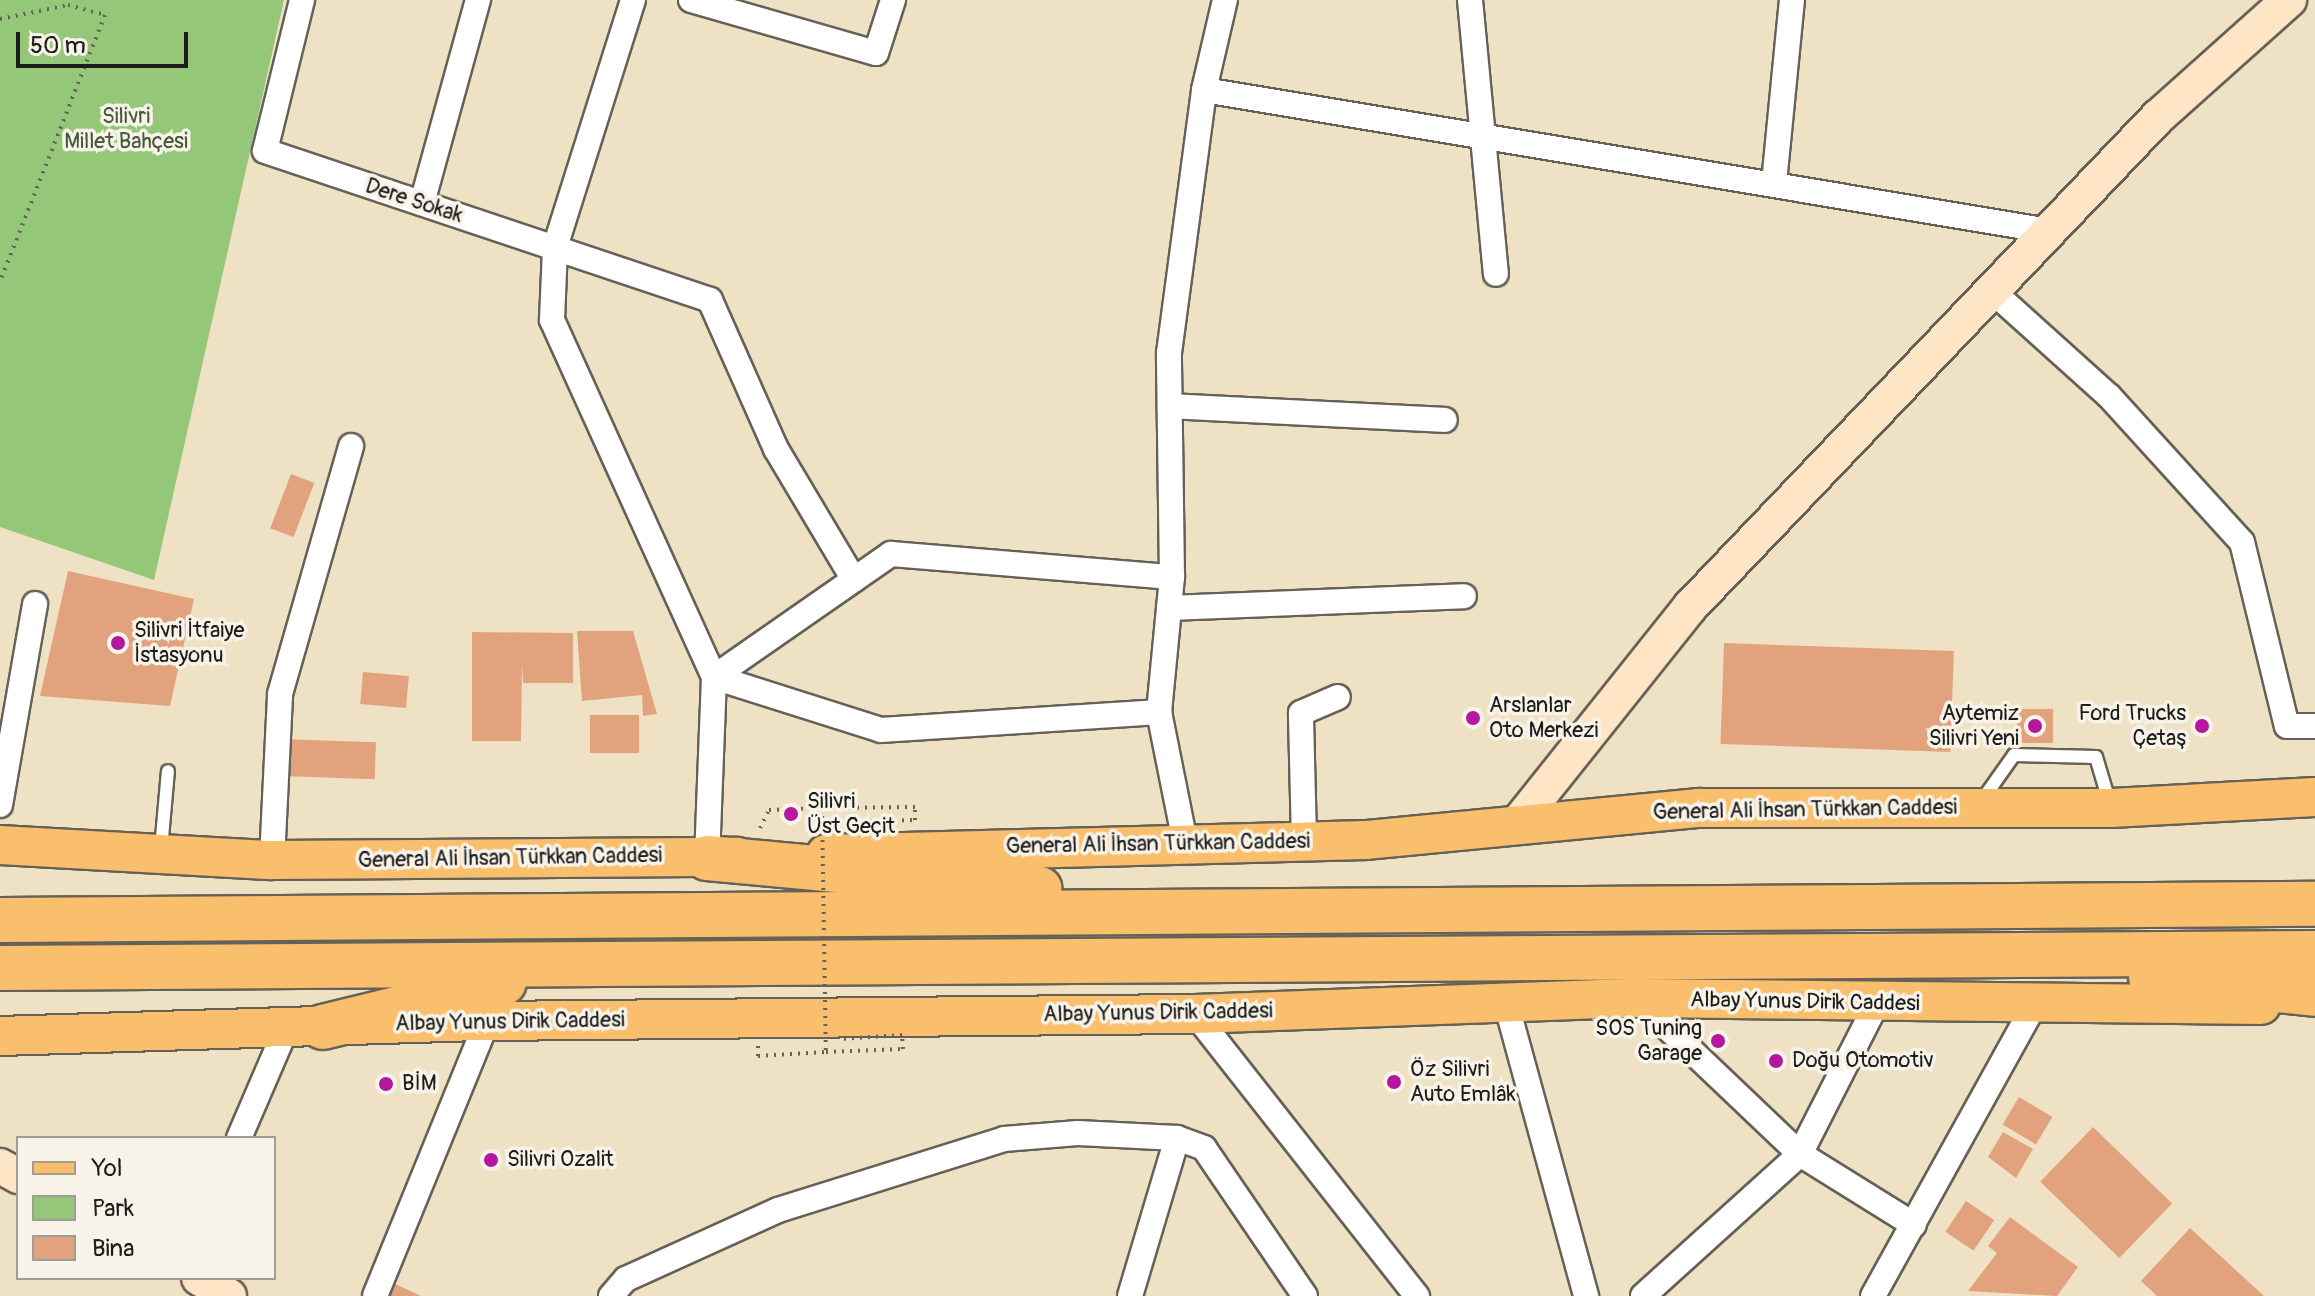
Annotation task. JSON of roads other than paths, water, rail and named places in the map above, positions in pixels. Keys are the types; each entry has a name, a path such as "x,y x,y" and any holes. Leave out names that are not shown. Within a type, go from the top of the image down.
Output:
{"highway":[{"path":"708,841 883,870 1181,911"},
{"path":"0,920 2315,904"},
{"path":"0,968 2315,953"},
{"path":"2067,956 2174,981 2315,994"},
{"path":"305,1028 585,966"}],"main road":[{"path":"1516,825 1690,607 1990,289 2158,117 2284,1"},
{"name":"General Ali İhsan Türkkan Caddesi","path":"0,845 272,860 708,841 1304,840 1698,808 2111,808 2315,797"},
{"name":"Albay Yunus Dirik Caddesi","path":"0,1036 487,1021 1195,1014 1636,998 2033,1007 2315,1004"},
{"path":"202,1280 229,1296"}],"street":[{"name":"Dere Sokak","path":"302,0 265,151 710,300 776,449 854,580"},
{"path":"422,203 478,0"},
{"path":"633,0 555,248 552,320 714,677 708,841"},
{"path":"691,0 876,53 893,0"},
{"path":"1185,842 1159,712 1172,577 1169,353 1204,90 1225,0"},
{"path":"1470,0 1496,274"},
{"path":"1774,183 1792,0"},
{"path":"1204,90 2049,231"},
{"path":"1990,289 2109,396 2242,542 2287,726 2315,726"},
{"path":"1170,406 1445,420"},
{"path":"272,860 280,694 351,446"},
{"path":"714,677 891,554 1172,577"},
{"path":"1169,608 1464,596"},
{"path":"0,805 35,604"},
{"path":"714,677 881,730 1159,712"},
{"path":"1304,840 1301,713 1338,697"},
{"path":"1636,998 1800,1154 1914,1225"},
{"path":"1506,1003 1586,1296"},
{"path":"1643,1296 1800,1154 1877,1003"},
{"path":"1873,1296 2033,1007"},
{"path":"1195,1014 1417,1296"},
{"path":"375,1296 487,1021"},
{"path":"240,1136 305,1028"},
{"path":"611,1296 626,1279 778,1210 929,1160 1004,1139 1078,1133 1177,1138 1204,1148 1305,1296"},
{"path":"1130,1296 1177,1138"}],"lane":[{"path":"1977,807 2014,755 2096,757 2111,808"},
{"path":"161,853 168,771"}],"place":[{"name":"Silivri İtfaiye İstasyonu","path":"118,643"},
{"name":"Arslanlar Oto Merkezi","path":"1473,718"},
{"name":"Aytemiz Silivri Yeni","path":"2035,726"},
{"name":"Ford Trucks Çetaş","path":"2202,726"},
{"name":"Silivri Üst Geçit","path":"791,814"},
{"name":"SOS Tuning Garage","path":"1718,1041"},
{"name":"Doğu Otomotiv","path":"1776,1061"},
{"name":"Öz Silivri Auto Emlâk","path":"1394,1082"},
{"name":"BİM","path":"386,1084"},
{"name":"Silivri Ozalit","path":"491,1160"}],"park label":[{"name":"Silivri Millet Bahçesi","path":"126,128"}]}
